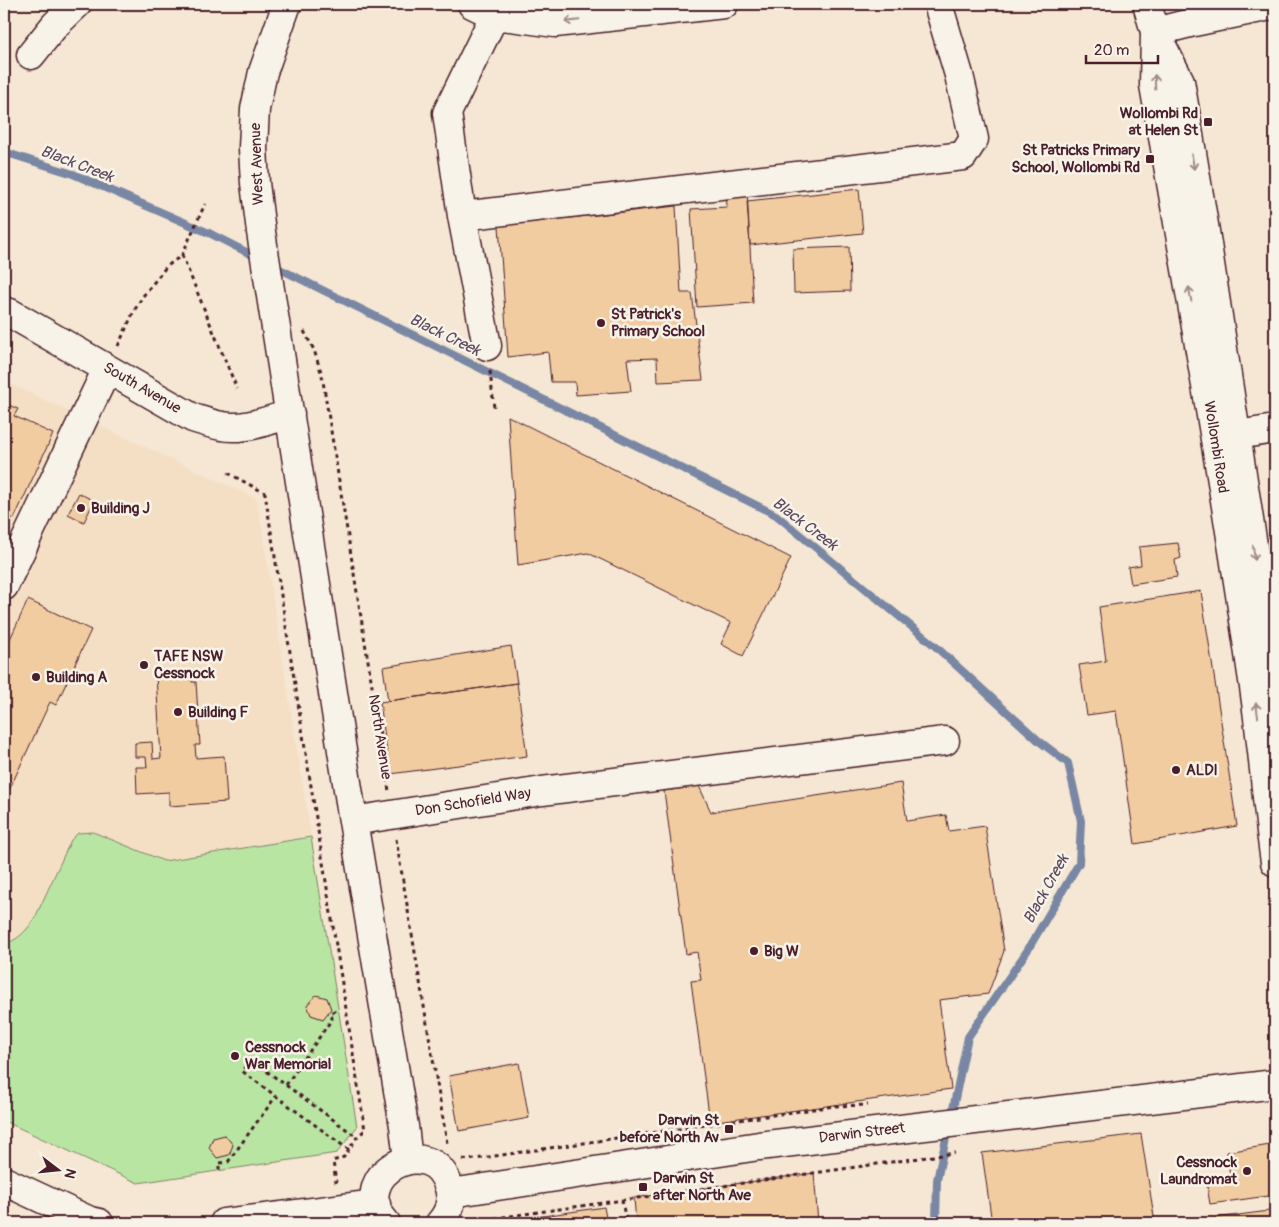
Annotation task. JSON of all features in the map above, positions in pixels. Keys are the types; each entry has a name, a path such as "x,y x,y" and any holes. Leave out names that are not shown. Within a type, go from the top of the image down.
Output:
{"street":[{"path":"31,55 55,25 77,4"},
{"name":"West Avenue","path":"287,4 263,72 256,109 253,148 261,232 290,414"},
{"path":"489,7 533,4"},
{"path":"489,7 555,23 724,4"},
{"path":"462,216 963,156 974,139 938,4"},
{"name":"Wollombi Road","path":"1147,4 1156,32 1180,81 1237,435 1275,690"},
{"path":"1156,32 1275,5"},
{"path":"487,346 462,216 447,113 489,7"},
{"name":"Wollombi Road","path":"1156,32 1154,85 1233,549 1263,752 1275,862"},
{"name":"South Avenue","path":"4,312 10,312 193,418 233,427 290,414"},
{"path":"1198,337 1211,359 1220,418 1237,435"},
{"path":"4,586 107,368"},
{"path":"290,414 408,1160"},
{"path":"1237,435 1275,429"},
{"path":"1233,549 1235,520 1227,458 1237,435"},
{"name":"Don Schofield Way","path":"353,821 542,791 945,741"},
{"name":"Darwin Street","path":"451,1194 759,1146 1275,1084"},
{"path":"224,1223 381,1213 375,1194 378,1184 389,1167 398,1162 408,1160 428,1162 444,1175 451,1194 448,1211 440,1223"},
{"path":"4,1181 90,1221 99,1223"}],"path":[{"path":"107,368 134,311 166,267 182,255 205,204"},
{"path":"182,255 237,389"},
{"name":"North Avenue","path":"302,326 314,350 322,376 447,1144"},
{"path":"487,346 494,408"},
{"path":"228,473 265,493 366,1130 344,1157 333,1161 336,1183"},
{"path":"286,1085 332,1019 331,1012 337,1011"},
{"path":"349,1150 242,1071 250,1060 358,1138"},
{"path":"219,1170 219,1163 228,1162 276,1096"},
{"path":"480,1223 482,1220 955,1153"},
{"path":"459,1158 468,1160"},
{"path":"622,1200 626,1223"},
{"path":"4,1221 8,1223"}],"shaded area":[{"name":"TAFE NSW Cessnock","path":"4,381 257,499 311,837 164,861 93,832 71,840 34,920 19,937 4,944"}],"green space":[{"path":"93,832 164,861 311,837 357,1127 337,1153 138,1183 4,1121 4,944 13,941 21,935 34,920 71,840 78,833"}],"building":[{"path":"859,189 863,233 750,245 747,201"},
{"path":"747,190 753,303 697,307 691,209 727,207 726,191"},
{"name":"St Patrick's Primary School","path":"676,206 681,293 692,293 703,380 658,382 657,358 627,359 631,391 576,395 575,382 551,382 548,352 508,357 499,226"},
{"path":"849,247 850,291 794,293 793,249"},
{"path":"4,403 18,409 14,416 53,434 14,519 10,517 4,530"},
{"path":"508,416 791,558 743,656 721,644 731,623 588,553 518,565"},
{"name":"Building J","path":"79,493 94,501 84,522 68,514"},
{"path":"1178,543 1181,558 1175,560 1177,577 1131,584 1128,567 1141,565 1139,547"},
{"name":"ALDI","path":"1201,591 1237,826 1135,844 1116,711 1087,715 1079,665 1106,661 1099,607"},
{"name":"Building A","path":"28,600 91,630 56,705 50,702 4,801 4,652"},
{"path":"511,646 517,683 388,701 383,667"},
{"name":"Building F","path":"192,674 192,682 196,682 200,745 195,745 196,758 224,756 227,802 169,806 169,792 137,794 136,767 147,767 146,757 135,757 135,743 152,742 153,759 161,758 156,676"},
{"path":"517,683 527,756 390,774 380,702"},
{"path":"901,783 907,821 946,815 949,831 985,826 1004,951 988,994 939,1000 951,1089 710,1122 691,981 701,980 697,952 686,954 664,791 699,786 711,812"},
{"path":"316,995 327,998 331,1009 323,1019 311,1015 307,1005"},
{"path":"519,1063 529,1118 459,1131 449,1076"},
{"path":"1141,1134 1155,1223 992,1223 982,1153"},
{"path":"225,1135 233,1145 229,1155 217,1158 209,1148 213,1138"},
{"path":"1270,1145 1275,1195 1210,1204 1206,1180 1230,1176 1227,1152"},
{"path":"814,1173 818,1223 636,1223 634,1198"},
{"path":"604,1207 607,1223 496,1223"},
{"path":"1269,1211 1271,1223 1216,1223 1215,1218"}],"waterway":[{"name":"Black Creek","path":"4,152 73,174 209,233 258,258"},
{"name":"Black Creek","path":"272,265 776,515 935,646 1039,741 1068,763 1081,821 1079,863 1027,951 968,1037 951,1118"},
{"name":"Black Creek","path":"936,1223 937,1180 948,1129"}],"place":[{"name":"Wollombi Rd at Helen St","path":"1208,122"},
{"name":"St Patricks Primary School, Wollombi Rd","path":"1150,159"},
{"name":"St Patrick's Primary School","path":"601,323"},
{"name":"Building J","path":"81,508"},
{"name":"TAFE NSW Cessnock","path":"144,665"},
{"name":"Building A","path":"36,677"},
{"name":"Building F","path":"178,712"},
{"name":"ALDI","path":"1176,770"},
{"name":"Big W","path":"754,951"},
{"name":"Cessnock War Memorial","path":"235,1056"},
{"name":"Darwin St before North Av","path":"729,1129"},
{"name":"Cessnock Laundromat","path":"1247,1171"},
{"name":"Darwin St after North Ave","path":"643,1187"}]}
